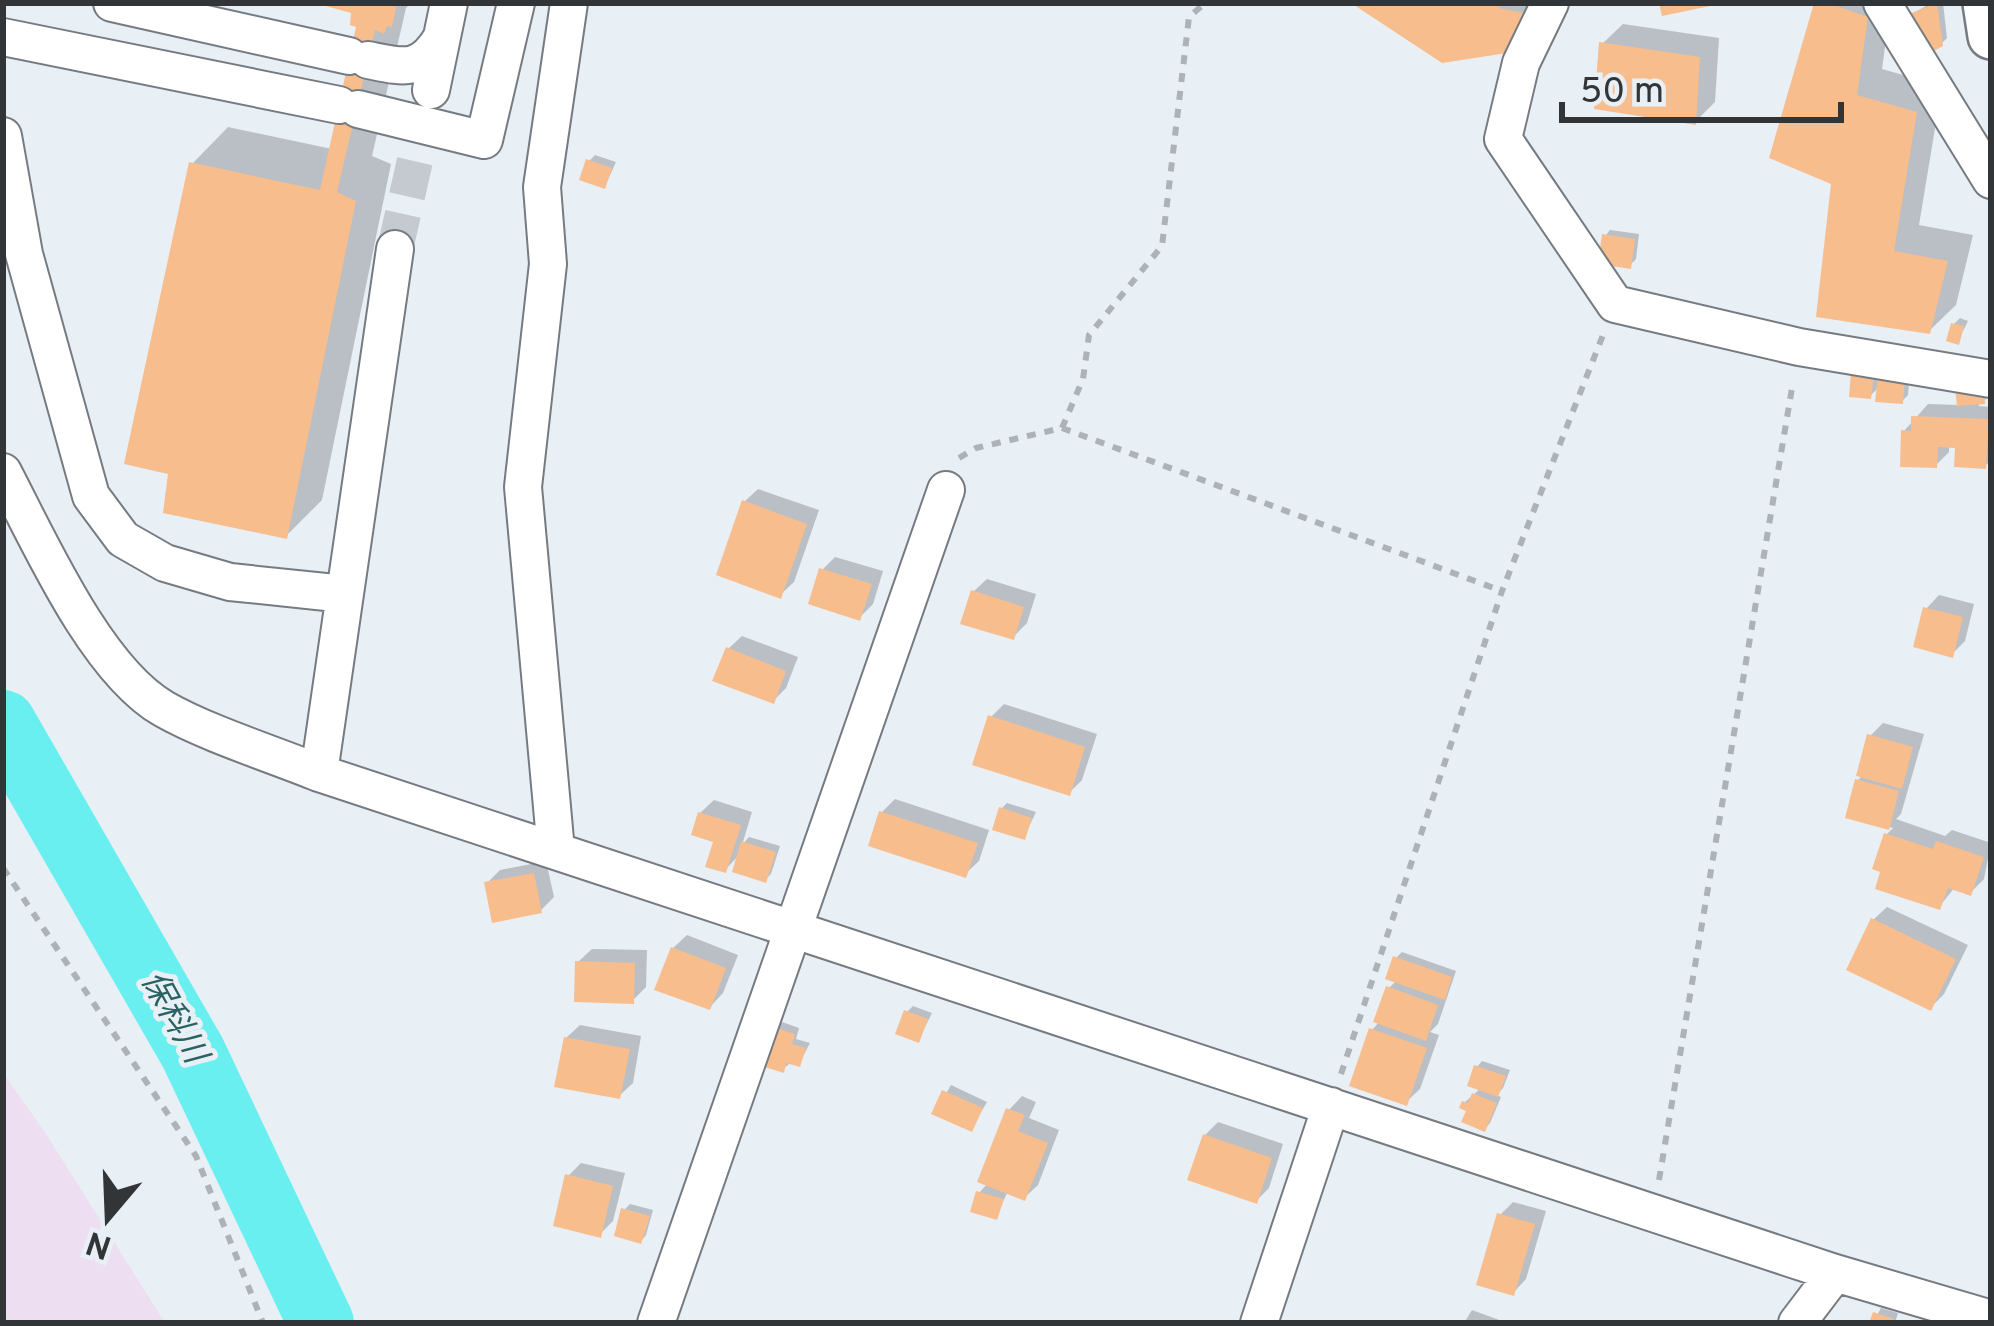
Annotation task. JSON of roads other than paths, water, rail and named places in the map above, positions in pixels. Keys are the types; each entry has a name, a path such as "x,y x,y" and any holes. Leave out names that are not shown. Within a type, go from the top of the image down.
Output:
{"main road":[{"path":"1986,3 1991,36"}],"street":[{"path":"112,3 401,66 421,63 441,40"},
{"path":"430,90 449,3"},
{"path":"3,37 348,107 484,140 516,3"},
{"path":"556,851 523,487 548,264 542,187 569,3"},
{"path":"1550,3 1521,63 1503,139 1615,304 1799,347 1991,379"},
{"path":"1882,3 1991,180"},
{"path":"3,136 24,254 91,496 123,539 165,563 230,582 345,594"},
{"path":"319,773 395,249"},
{"path":"3,472 118,672 163,709 319,773 1835,1273 1991,1319"},
{"path":"656,1323 946,490"},
{"path":"1258,1323 1330,1106"},
{"path":"1798,1323 1835,1273"}],"waterway":[{"name":"保科川","path":"3,723 193,1053 321,1323"}],"tunnel":[{"path":"395,249 430,94"}]}
